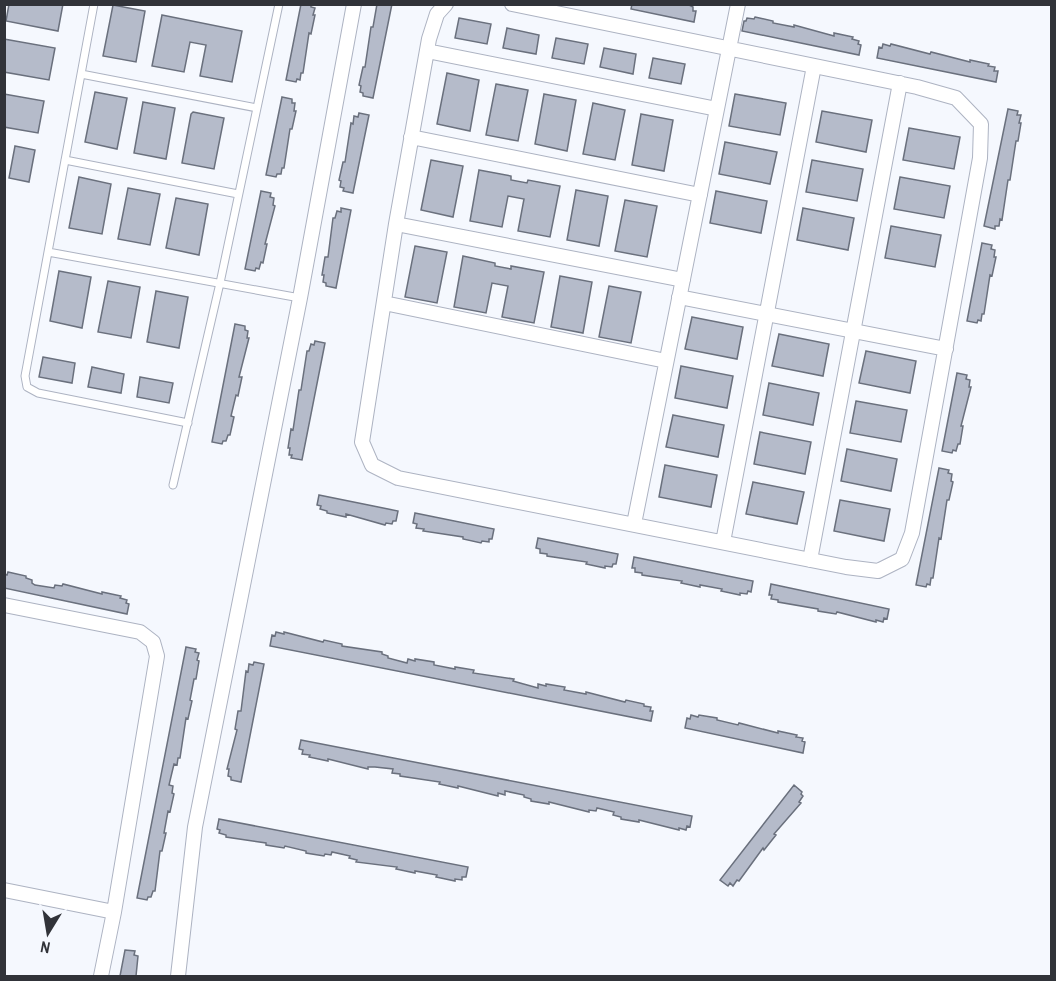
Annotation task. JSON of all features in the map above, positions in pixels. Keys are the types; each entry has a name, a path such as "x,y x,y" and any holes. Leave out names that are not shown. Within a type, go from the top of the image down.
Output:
{"street":[{"path":"178,976 195,827 300,298 354,4"},
{"path":"446,4 436,14 427,51 396,224 362,442 372,465 399,478 846,567 879,571 902,559 912,533 946,349 980,158 981,124 956,98 900,83 512,4"},
{"path":"634,524 738,4"},
{"path":"427,51 717,109"},
{"path":"723,542 814,66"},
{"path":"810,560 900,83"},
{"path":"411,137 700,195"},
{"path":"396,224 683,280"},
{"path":"679,297 946,349"},
{"path":"384,303 666,362"},
{"path":"4,605 140,632 153,642 157,656 101,976"},
{"path":"4,890 114,912"}],"lane":[{"path":"94,4 26,376 27,387 38,393 188,423"},
{"path":"173,485 279,4"},
{"path":"81,74 256,108"},
{"path":"65,160 238,194"},
{"path":"48,252 300,298"}],"building":[{"path":"9,4 63,4 58,31 6,21"},
{"path":"301,4 311,4 311,7 315,8 313,15 315,15 311,34 309,33 303,73 301,73 300,80 297,79 296,82 286,80"},
{"path":"377,4 392,4 373,98 363,96 359,85 363,67 365,67"},
{"path":"632,4 687,4 693,7 693,11 696,11 694,22 631,9"},
{"path":"113,5 145,11 136,62 103,56"},
{"path":"162,15 242,31 232,82 200,76 206,45 190,42 184,72 152,66"},
{"path":"755,17 834,36 834,33 853,37 852,39 859,41 858,44 861,45 859,55 742,31 744,21"},
{"path":"459,18 491,24 487,44 455,38"},
{"path":"507,28 539,35 536,54 503,48"},
{"path":"556,38 588,44 584,64 552,58"},
{"path":"4,39 55,48 49,80 4,72"},
{"path":"883,44 989,64 988,66 995,67 994,71 998,71 996,82 877,58 879,47 882,48"},
{"path":"604,48 636,54 633,74 600,67"},
{"path":"653,58 685,64 681,84 649,78"},
{"path":"447,73 479,80 470,131 437,124"},
{"path":"496,84 528,90 518,141 486,135"},
{"path":"95,92 127,98 117,149 85,142"},
{"path":"4,94 44,101 38,133 4,127"},
{"path":"544,94 576,100 567,151 535,144"},
{"path":"735,94 786,103 780,135 729,126"},
{"path":"282,97 292,99 292,103 295,103 294,111 296,111 292,129 290,129 284,168 276,177 266,175"},
{"path":"143,102 175,108 166,159 134,153"},
{"path":"593,103 625,110 615,160 583,154"},
{"path":"1008,109 1018,111 1017,115 1021,115 1019,123 1021,123 1010,180 1008,180 1002,220 1000,219 999,226 995,226 995,229 984,226"},
{"path":"822,111 872,120 866,152 816,142"},
{"path":"193,112 224,118 214,169 182,163"},
{"path":"359,113 369,115 353,193 343,191 344,188 340,187 341,181 339,180 343,162 345,162 351,123 353,124 354,116 358,117"},
{"path":"641,114 673,120 664,171 632,165"},
{"path":"909,128 960,137 954,169 903,160"},
{"path":"725,142 777,152 770,184 719,174"},
{"path":"15,146 35,150 29,182 9,178"},
{"path":"431,160 463,166 453,217 421,210"},
{"path":"812,160 863,169 857,201 806,192"},
{"path":"479,170 511,176 511,180 527,183 528,180 560,186 550,237 518,231 524,199 508,196 502,227 470,221"},
{"path":"79,177 111,184 102,234 69,228"},
{"path":"900,177 950,186 944,218 894,209"},
{"path":"128,188 160,194 150,245 118,239"},
{"path":"576,190 608,196 599,246 567,240"},
{"path":"261,191 271,193 270,197 274,198 273,205 275,206 265,244 267,244 263,263 261,262 259,269 256,268 255,271 245,269"},
{"path":"716,191 767,201 761,233 710,223"},
{"path":"176,198 208,204 199,255 166,248"},
{"path":"625,200 657,206 647,257 615,251"},
{"path":"341,208 351,210 336,288 326,286 323,282 324,275 322,275 325,257 328,257 333,218 337,211 341,212"},
{"path":"803,208 854,218 848,250 797,240"},
{"path":"891,226 941,235 935,267 885,258"},
{"path":"982,243 992,245 991,249 995,250 994,257 996,257 992,276 990,275 984,314 982,314 981,321 978,320 977,323 967,321"},
{"path":"415,246 447,252 437,303 405,297"},
{"path":"463,256 495,263 495,266 511,269 511,266 544,272 534,323 502,317 508,286 492,283 486,313 454,307"},
{"path":"59,271 91,277 82,328 50,321"},
{"path":"560,276 592,282 583,333 551,327"},
{"path":"108,281 140,287 131,338 98,332"},
{"path":"609,286 641,292 631,343 599,337"},
{"path":"156,291 188,297 179,348 147,342"},
{"path":"692,317 743,327 737,359 685,349"},
{"path":"235,324 245,326 245,330 248,331 247,338 249,338 239,377 242,377 238,396 236,395 231,416 234,417 230,435 222,444 212,442"},
{"path":"779,334 829,344 823,376 772,366"},
{"path":"315,341 325,343 302,460 291,458 290,448 288,448 307,351"},
{"path":"866,351 916,361 910,393 859,383"},
{"path":"43,357 75,363 72,383 39,377"},
{"path":"681,366 733,376 727,408 675,398"},
{"path":"92,367 124,374 121,393 88,387"},
{"path":"957,373 967,375 966,379 970,380 969,387 971,387 961,426 963,426 960,444 952,453 942,451"},
{"path":"140,377 173,383 169,403 137,397"},
{"path":"769,383 819,393 813,425 763,415"},
{"path":"856,401 907,410 901,442 850,433"},
{"path":"673,415 724,425 718,457 666,447"},
{"path":"760,432 811,442 805,474 754,464"},
{"path":"847,449 897,459 891,491 841,481"},
{"path":"665,465 717,475 711,507 659,497"},
{"path":"939,468 949,470 948,473 952,474 951,481 953,482 949,500 947,500 941,539 939,538 933,578 931,578 930,585 927,584 926,587 916,585"},
{"path":"753,482 804,492 797,524 746,514"},
{"path":"319,495 398,511 396,521 385,525 346,514 346,517 327,513 317,505"},
{"path":"840,500 890,509 884,541 834,531"},
{"path":"415,513 494,529 492,539 481,543 463,539 463,537 423,531 424,529 416,528 417,524 413,523"},
{"path":"538,538 618,554 616,564 612,567 605,566 605,568 586,564 587,562 547,556 536,548"},
{"path":"634,557 753,581 751,592 740,593 740,595 721,591 722,589 700,585 700,587 681,583 682,581 642,575 632,568"},
{"path":"8,572 26,576 35,585 54,588 55,585 62,586 63,584 102,594 102,592 121,596 120,598 127,600 126,603 129,604 127,614 4,588 4,574 7,575"},
{"path":"771,584 889,609 887,619 884,618 883,622 876,620 876,622 837,612 836,614 818,611 818,609 778,602 778,600 771,599 772,595 769,595"},
{"path":"276,632 382,652 388,658 407,663 408,659 434,662 434,665 474,670 473,673 514,679 513,681 538,688 538,684 546,686 546,684 565,687 564,690 586,694 586,692 625,702 626,700 644,704 644,706 651,707 650,711 653,711 651,721 270,646 272,635 275,636"},
{"path":"186,647 196,649 195,652 199,653 197,660 199,661 188,719 186,718 180,758 178,758 177,765 174,764 169,785 173,786 172,793 174,794 170,812 168,811 162,851 160,851 155,891 147,900 137,898"},
{"path":"254,662 264,664 241,782 231,780 228,776 229,769 227,769 237,730 235,729 238,711 241,711 246,671 248,672 249,664 253,665"},
{"path":"691,715 717,718 717,720 738,725 739,723 778,733 778,731 797,735 796,737 803,738 802,741 805,742 803,753 685,728 687,718 690,719"},
{"path":"301,740 692,816 690,827 687,826 686,830 679,828 679,830 639,820 639,822 621,819 613,815 614,812 597,808 596,811 589,810 589,812 549,802 549,804 531,801 524,795 505,791 505,795 498,793 498,796 458,786 458,788 439,784 440,782 400,776 400,774 392,773 393,769 368,767 368,769 328,759 328,761 309,757 310,755 302,754 303,750 299,749"},
{"path":"794,785 802,792 803,796 799,802 801,803 774,834 776,835 764,850 763,848 739,881 737,880 733,886 730,883 728,886 720,880"},
{"path":"219,819 468,867 466,877 462,877 462,880 455,879 455,881 436,877 437,875 396,869 397,867 356,862 357,860 349,858 350,856 332,852 331,855 325,854 324,856 285,846 284,848 226,837 217,829"},
{"path":"125,950 135,951 134,955 138,956 136,976 120,976"}]}
